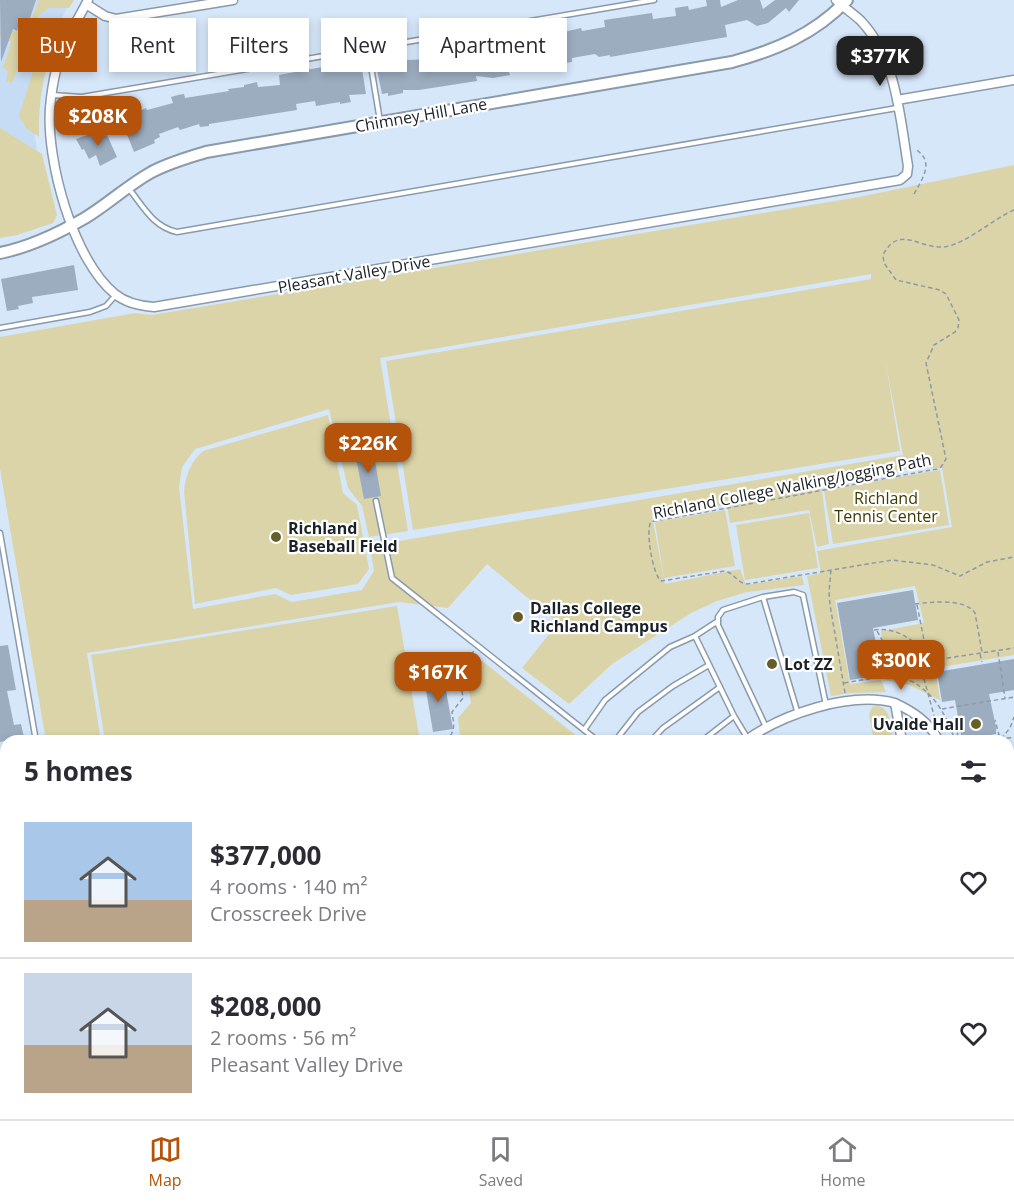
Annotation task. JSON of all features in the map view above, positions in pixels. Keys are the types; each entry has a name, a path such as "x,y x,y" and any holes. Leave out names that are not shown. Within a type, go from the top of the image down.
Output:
{"street":[{"path":"87,2 105,16 116,19 233,0"},
{"name":"Pleasant Valley Drive","path":"87,2 67,39 55,75 50,146 61,193 72,225 90,264 100,279 116,295 141,306 165,306 900,180 907,174 908,166 897,104"},
{"path":"842,2 873,36 886,61 897,104 1014,80"},
{"name":"Chimney Hill Lane","path":"0,252 24,247 72,225 128,187 177,160 206,152 732,62 791,42 824,22 842,2"},
{"path":"755,735 798,714 826,705 876,699 896,703 918,716 934,733"},
{"path":"896,703 901,735"}],"lane":[{"path":"407,41 654,0"},
{"path":"52,95 82,97 321,56"},
{"path":"372,72 380,122"},
{"path":"128,187 153,220 165,230 177,232 897,104"},
{"path":"0,328 90,312 106,306 116,295"},
{"path":"376,501 392,578 590,735"},
{"path":"0,533 35,735"},
{"path":"584,730 605,700 670,647 695,636 718,621 723,610 763,597 797,592 805,598 826,705"},
{"path":"763,597 798,714"},
{"path":"718,621 767,728"},
{"path":"695,636 744,735"},
{"path":"620,735 638,712 673,686 709,665"},
{"path":"657,735 720,687"},
{"path":"710,735 735,716"}],"path":[{"path":"913,148 925,157 927,167 914,194"},
{"name":"Richland College Walking/Jogging Path","path":"1014,210 950,246 934,246 902,238 897,240 883,255 884,263 896,280 936,288 946,294 959,320 955,332 934,345 926,363 945,459 941,467 654,521 648,526 656,575 661,581 724,571 732,573 747,584 892,560 933,565 960,576 987,562 1014,557"},
{"path":"831,569 830,605 846,702"},
{"path":"934,733 934,712 924,680 929,666 916,604 948,602 972,609 975,613 982,662"},
{"path":"905,679 875,630 887,628 900,633 926,651"},
{"path":"452,735 454,728 452,712 463,698 459,669 478,646"},
{"path":"929,666 941,659 1014,648"},
{"path":"998,651 1005,699"},
{"path":"844,683 891,675 905,679 927,690 941,709 954,735"},
{"path":"941,709 1014,697"},
{"path":"1004,735 1014,717"},
{"path":"995,720 999,735"},
{"path":"957,725 957,735"}],"shaded area":[{"path":"0,0 71,0 62,18 18,18 18,72 41,72 37,84 34,128 39,168 0,235"}],"green space":[{"path":"39,0 74,0 69,8 49,8 38,18 32,18"},
{"path":"1,28 18,32 18,68 12,83 6,81 8,71 3,68 11,42 0,37"},
{"path":"33,72 46,72 40,107 39,137 26,128 19,116"},
{"path":"0,128 42,154 57,215 53,223 0,238"},
{"name":"Dallas College Richland Campus","path":"1014,165 1014,655 935,668 940,700 909,685 885,680 881,631 924,623 915,586 835,600 850,684 881,680 886,692 831,696 807,576 821,573 817,551 952,527 942,468 905,469 821,484 829,544 817,547 809,510 730,523 727,505 652,516 665,584 740,569 746,585 802,576 804,585 747,592 717,601 691,613 612,664 569,704 522,668 558,623 487,564 448,608 399,602 87,653 100,735 45,735 0,469 0,337 135,313 152,315 859,197","holes":["871,274 871,279 386,361 413,530 900,451 885,358 903,455 370,546 374,571 362,590 292,602 275,594 193,609 179,487 182,467 195,449 329,409 348,488 362,506 369,537 408,531 380,358"]},
{"name":"Richland Baseball Field","path":"328,415 343,493 357,505 369,569 358,584 291,595 276,588 195,604 184,491 187,474 192,464 203,451"},
{"name":"Richland Tennis Center","path":"940,470 949,525 833,544 824,490"},
{"path":"725,510 735,566 664,578 655,522"},
{"name":"Richland Tennis Center","path":"809,513 818,568 745,580 736,525"},
{"path":"397,606 419,735 104,735 91,655"},
{"path":"481,660 575,735 460,735 458,718 471,703 467,675"},
{"path":"877,706 886,711 892,735 873,735 869,715 872,707"}],"building":[{"path":"0,0 36,0 30,18 18,18 17,31 13,29 1,62"},
{"path":"706,0 720,0 721,7 738,0 760,0 763,9 775,0 799,0 789,12 786,8 768,23 757,26 747,20 725,25 727,37 610,57 610,55 599,57 595,54 572,58 572,62 567,63 567,31 605,27 604,20 652,13 653,19 676,16 675,8 688,6 689,10 707,6"},
{"path":"408,60 419,60 419,72 509,72 510,75 493,78 476,76 477,81 419,90 403,90 403,93 388,96 388,93 382,94 377,72 407,72"},
{"path":"321,67 321,72 362,72 366,94 349,95 351,102 340,104 340,102 316,106 315,101 296,104 297,110 209,124 209,126 200,127 199,124 180,130 178,127 159,134 160,137 154,140 155,143 134,152 122,122 136,116 135,113 146,108 147,110 173,103 171,97 178,95 184,94 185,98 229,91 228,89 244,87 244,85 257,82 258,87 280,85 279,75 309,72 309,69"},
{"path":"99,131 102,137 107,135 117,157 100,166 96,155 89,159 76,139"},
{"path":"74,265 78,290 32,297 33,303 7,311 1,279"},
{"path":"373,450 381,496 364,499 355,453"},
{"path":"913,590 918,620 873,628 882,675 850,680 837,603"},
{"path":"8,645 16,690 7,691 14,725 21,724 24,735 0,735 0,646"},
{"path":"1014,659 1014,690 989,694 996,734 961,735 955,700 942,702 937,672"},
{"path":"443,674 453,729 433,732 424,678"}],"place":[{"name":"Richland Baseball Field","path":"276,537"},
{"name":"Dallas College Richland Campus","path":"518,617"},
{"name":"Lot ZZ","path":"772,664"},
{"name":"Uvalde Hall","path":"976,724"}]}
